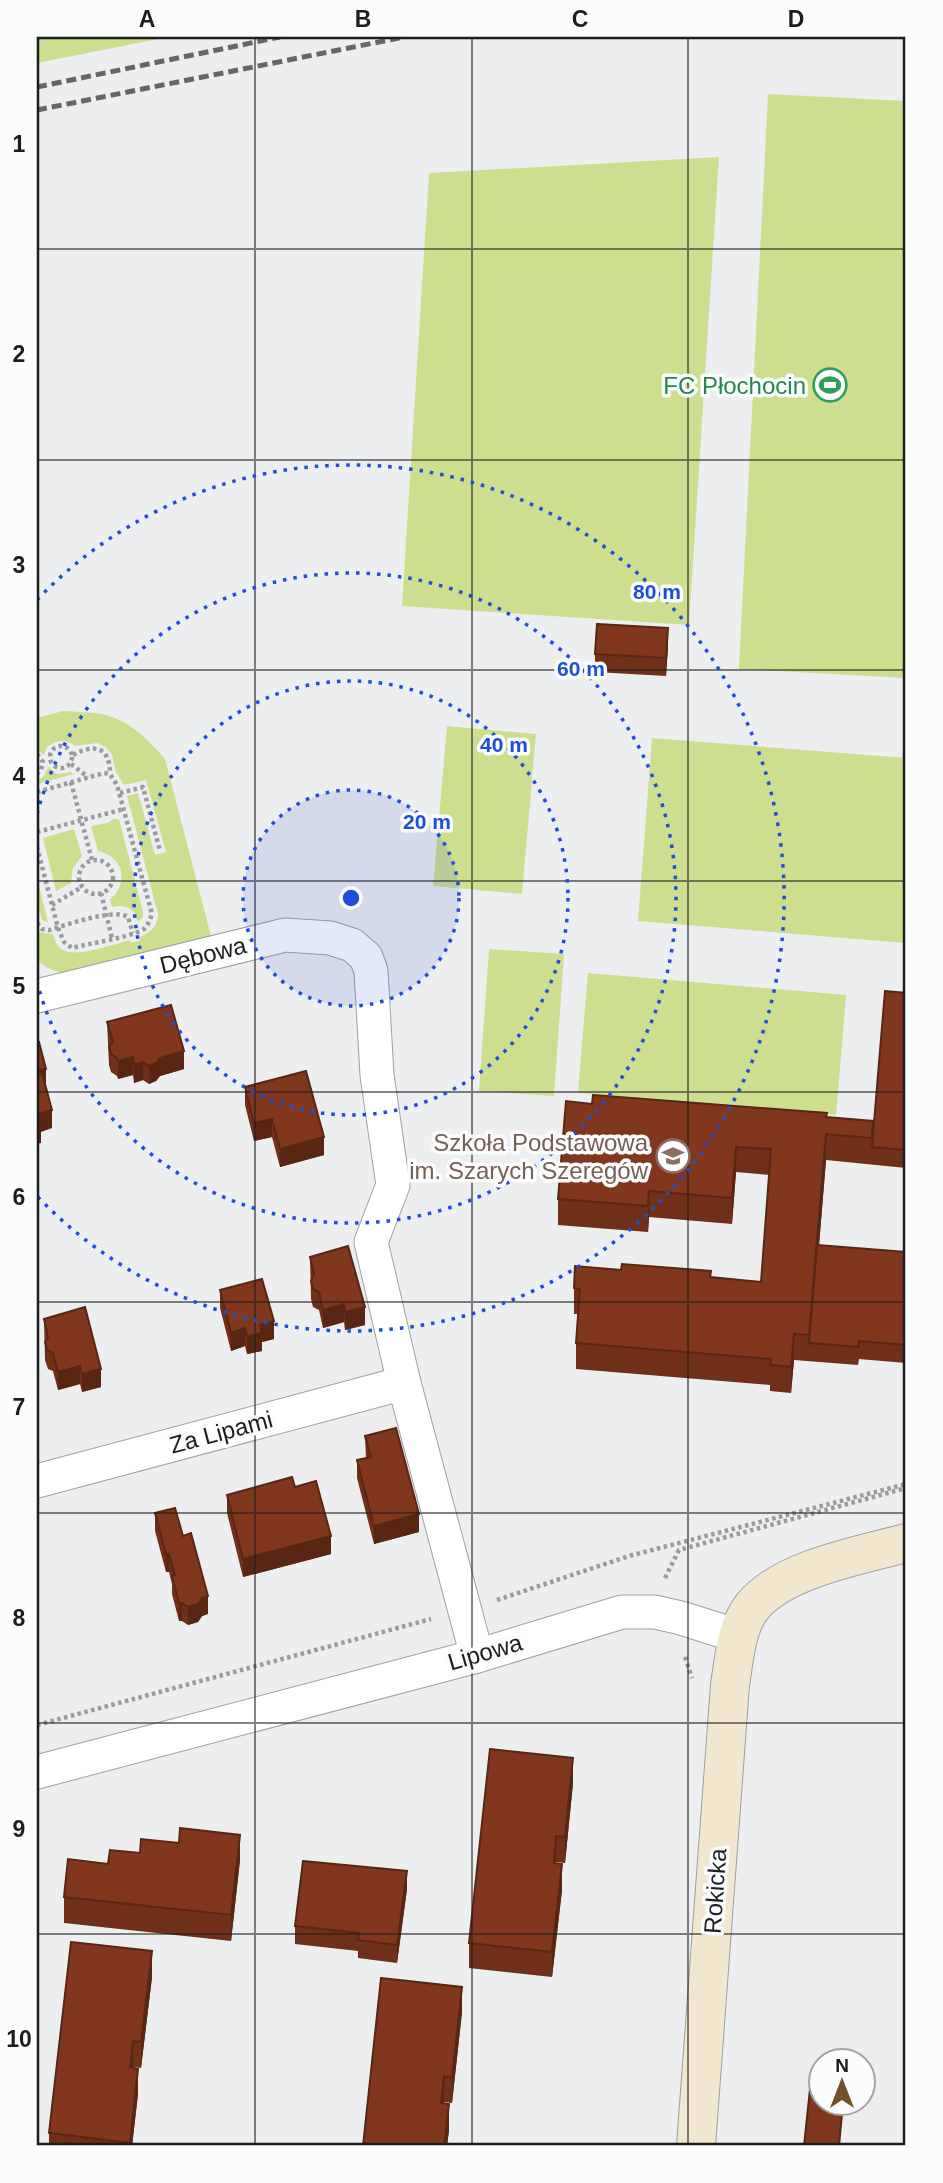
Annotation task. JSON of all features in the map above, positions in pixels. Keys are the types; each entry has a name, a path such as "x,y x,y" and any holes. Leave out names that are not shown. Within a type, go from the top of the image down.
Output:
{"main road":[{"path":"738,1636 752,1607 776,1586 803,1572 906,1542"},
{"name":"Rokicka","path":"696,2146 730,1685 738,1636"}],"street":[{"name":"Dębowa","path":"37,996 285,936 330,939 352,945 366,957 371,971 377,1075 393,1185 371,1242 404,1383"},
{"name":"Za Lipami","path":"37,1481 404,1383"},
{"path":"404,1383 477,1656"},
{"name":"Lipowa","path":"37,1772 477,1656 622,1612 663,1613 738,1636"}],"path":[{"path":"60,745 69,747 73,755 71,764 64,769 53,765 50,760 54,747 60,745"},
{"path":"37,848 38,860 64,942 72,947 112,938 144,928 150,922 152,914 120,793 110,774 108,757 95,748 73,755"},
{"path":"37,754 43,762 37,774"},
{"path":"43,762 50,760"},
{"path":"71,764 89,778"},
{"path":"37,792 104,773 110,774"},
{"path":"71,782 92,860"},
{"path":"120,793 142,787 160,851"},
{"path":"37,832 124,809"},
{"path":"92,860 103,861 110,868 113,878 109,887 101,893 87,892 79,879 80,871 92,860"},
{"path":"52,905 82,887"},
{"path":"101,893 112,938"},
{"path":"37,923 42,929 49,930 122,913 128,917 135,940"},
{"path":"663,1613 665,1578 679,1549 906,1488"}],"green space":[{"path":"37,37 168,37 37,63"},
{"name":"FC Płochocin","path":"768,94 906,101 906,678 739,669"},
{"path":"719,157 689,625 402,606 429,173"},
{"path":"63,711 102,714 121,721 145,738 165,759 212,940 73,975 52,970 39,960 36,950 37,932 53,934 61,949 75,952 141,940 140,937 151,931 155,925 158,914 127,796 138,793 155,855 166,852 146,780 124,785 106,747 97,743 75,746 61,741 47,747 44,755 37,750 37,718"},
{"path":"447,726 536,734 522,894 433,886"},
{"path":"652,738 906,758 906,943 638,921"},
{"path":"48,767 57,774 74,774 37,784"},
{"path":"119,819 143,912 143,917 138,922 129,908 112,907 110,899 120,885 120,869 112,857 98,851 91,826 108,823"},
{"path":"74,829 82,856 73,868 71,883 56,891 43,838"},
{"path":"37,878 48,922 42,920 37,901"},
{"path":"489,949 564,954 554,1096 479,1091"},
{"path":"588,973 846,995 836,1115 578,1093"}],"building":[{"path":"597,624 668,628 666,658 595,654"},
{"path":"885,991 906,993 906,1150 872,1147"},
{"path":"171,1005 184,1051 160,1058 149,1066 143,1062 134,1064 133,1057 118,1061 111,1054 109,1047 113,1041 107,1022"},
{"path":"37,1042 46,1069 38,1070 39,1074 42,1073 52,1110 38,1114 41,1125 37,1126"},
{"path":"306,1071 324,1137 280,1149 272,1119 254,1123 245,1087"},
{"path":"593,1095 827,1113 826,1117 873,1121 872,1138 826,1134 809,1335 794,1334 791,1367 770,1365 771,1359 576,1343 580,1289 574,1288 575,1266 621,1270 622,1264 711,1271 710,1277 761,1282 771,1149 736,1147 732,1198 649,1191 648,1206 558,1199 566,1101 592,1104"},
{"path":"817,1245 906,1252 906,1345 859,1341 858,1347 809,1343"},
{"path":"348,1246 365,1307 345,1312 344,1304 323,1310 319,1292 313,1289 311,1281 314,1274 310,1257"},
{"path":"262,1279 274,1321 260,1325 262,1333 247,1336 245,1328 231,1333 220,1290"},
{"path":"85,1307 101,1369 82,1374 80,1366 58,1372 53,1353 48,1351 45,1342 48,1337 44,1319"},
{"path":"396,1428 419,1514 374,1526 357,1460 371,1457 365,1436"},
{"path":"292,1477 295,1487 316,1481 331,1536 243,1559 227,1495"},
{"path":"175,1508 183,1536 191,1533 208,1596 202,1598 198,1604 188,1607 179,1603 172,1576 175,1575 169,1554 166,1554 155,1513"},
{"path":"490,1749 573,1758 565,1837 556,1836 554,1863 562,1864 552,1952 469,1943"},
{"path":"180,1828 240,1835 231,1915 64,1897 68,1859 108,1864 110,1850 140,1853 141,1839 179,1843"},
{"path":"303,1861 407,1871 397,1945 358,1940 359,1933 295,1926"},
{"path":"71,1942 152,1951 141,2042 133,2041 130,2067 138,2069 130,2143 49,2133"},
{"path":"381,1978 462,1987 452,2078 444,2076 441,2103 449,2104 444,2146 363,2146"},
{"path":"807,2116 842,2116 839,2146 804,2146"}],"railway":[{"path":"37,87 280,37"},
{"path":"37,110 404,37"}],"place":[{"name":"FC Płochocin","path":"830,385"},
{"name":"Szkoła Podstawowa im. Szarych Szeregów","path":"673,1156"}]}
